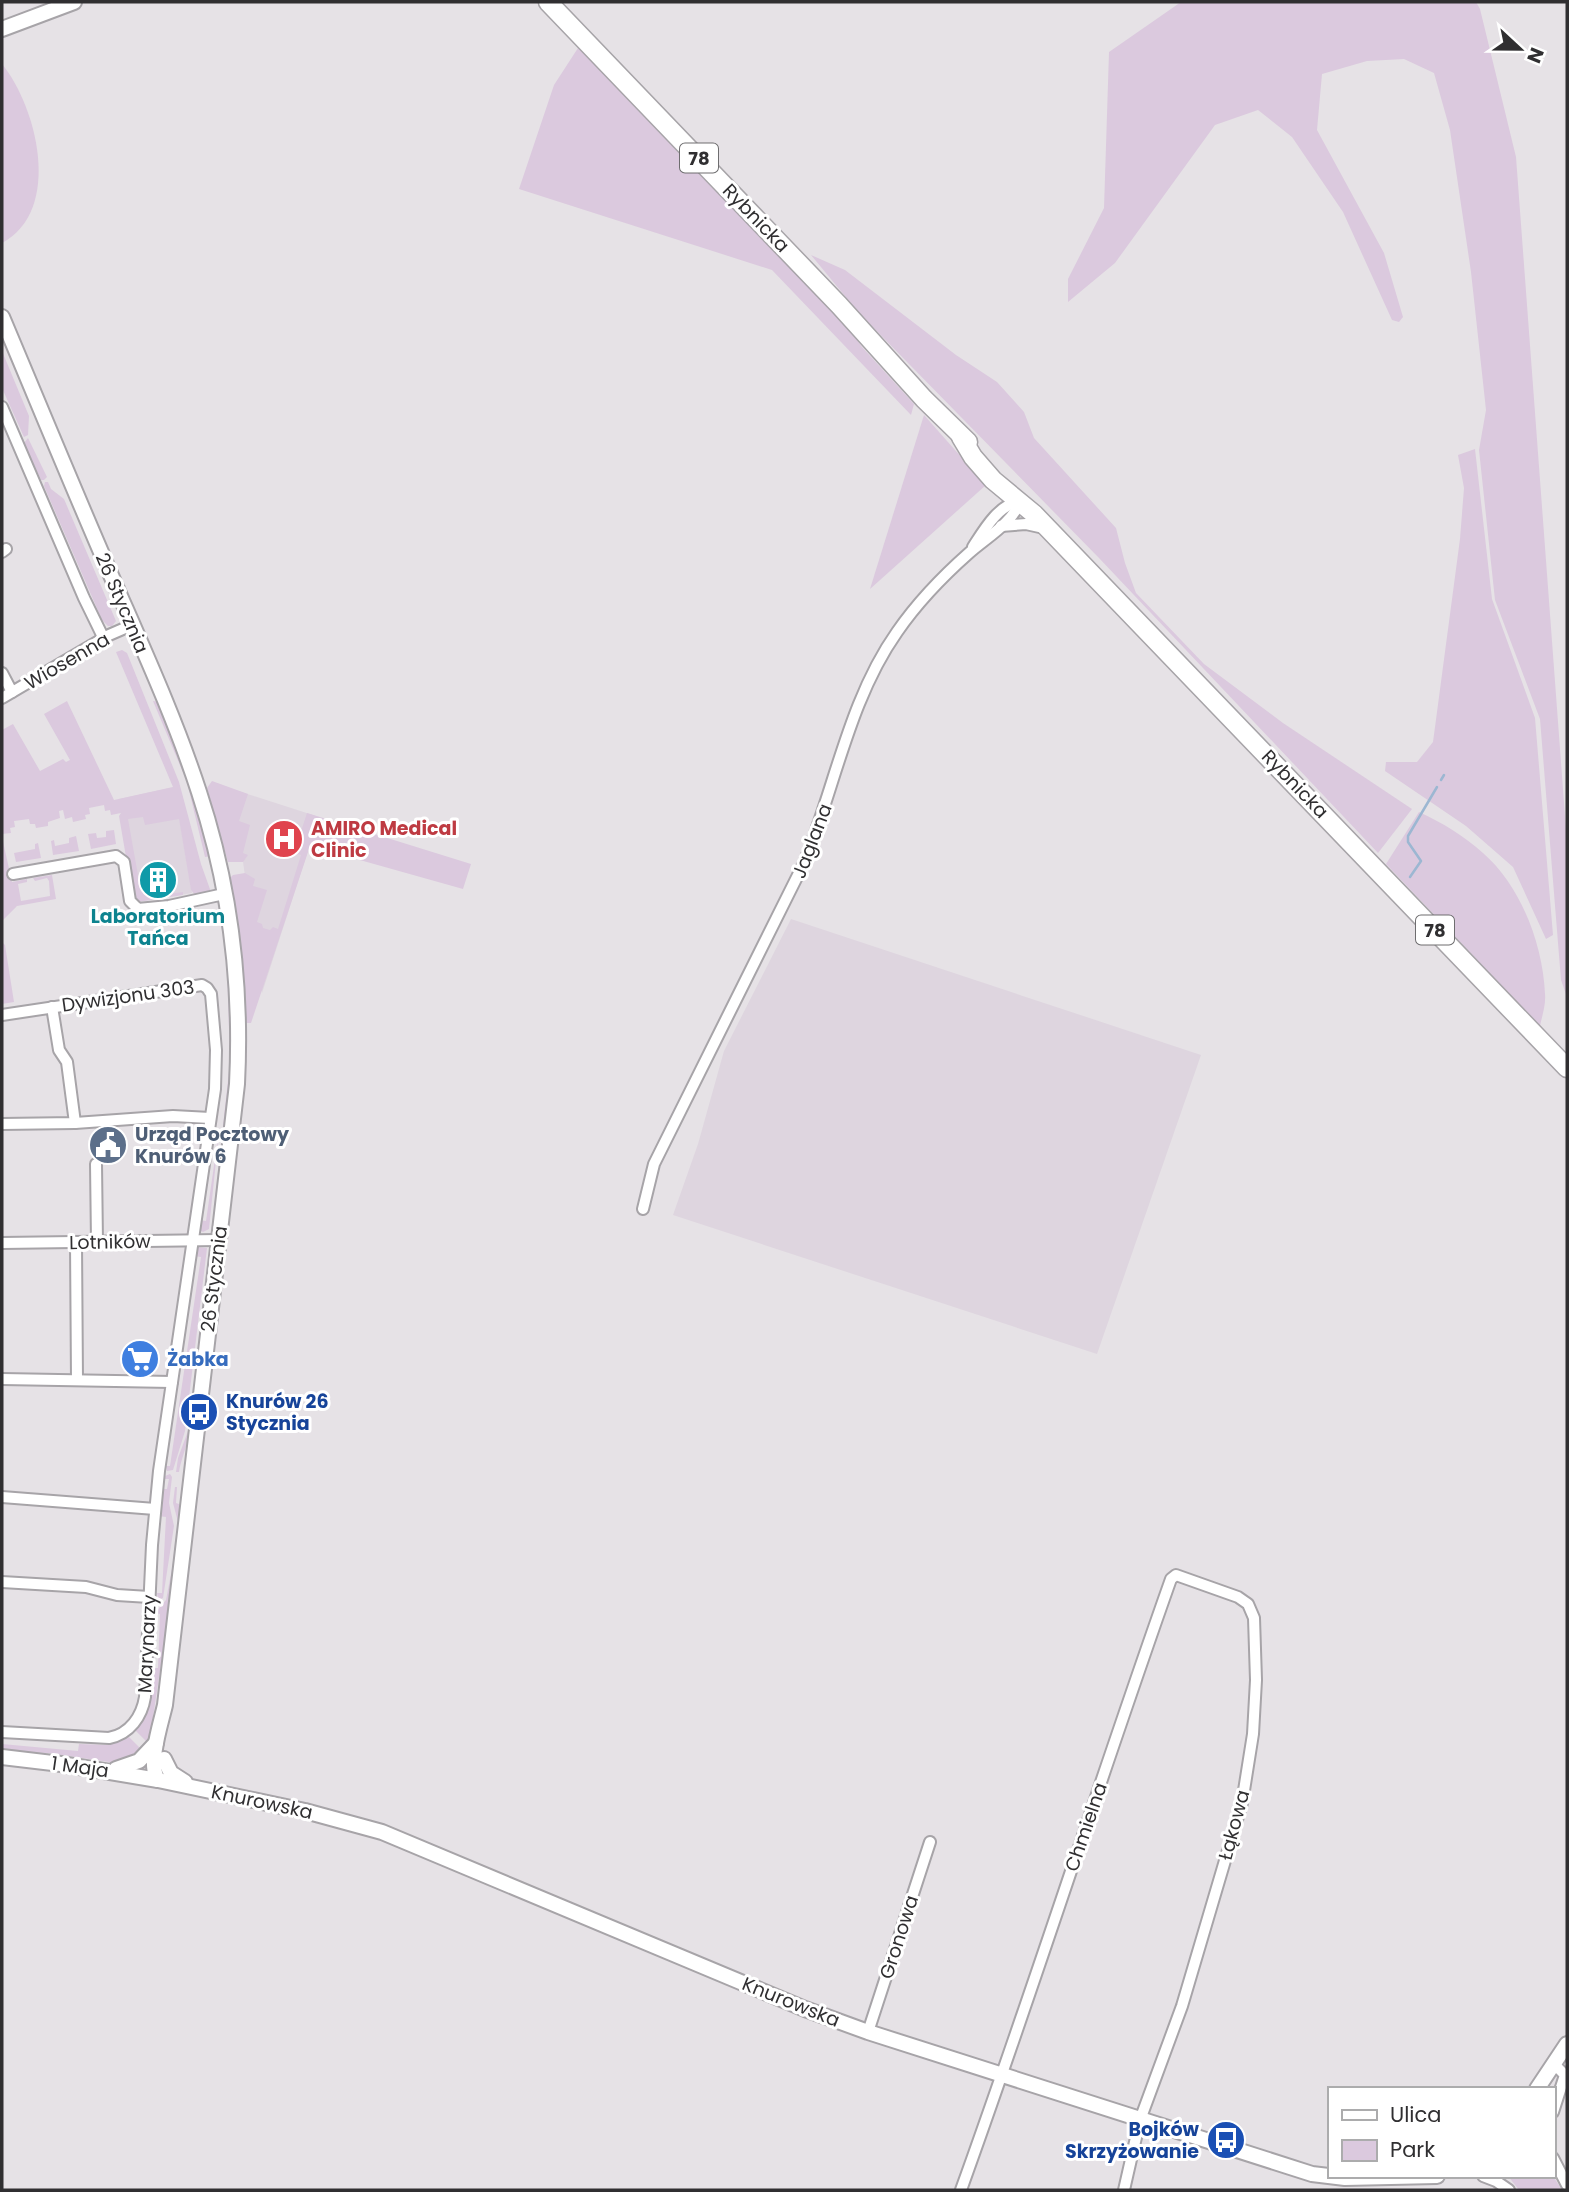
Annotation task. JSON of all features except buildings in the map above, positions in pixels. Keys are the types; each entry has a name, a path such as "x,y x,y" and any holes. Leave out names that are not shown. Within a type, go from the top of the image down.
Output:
{"main road":[{"name":"Rybnicka","path":"548,2 830,295 961,437 976,461 993,480 1010,496 1021,501 1567,1068"},
{"name":"Rybnicka","path":"961,437 979,450 1017,489 1021,501"}],"street":[{"path":"2,29 74,2"},
{"name":"26 Stycznia","path":"2,317 132,625 199,793 225,894 235,962 237,1084 165,1705 164,1767 158,1780"},
{"name":"26 Stycznia","path":"2,407 104,639"},
{"path":"993,480 999,501 999,521 1026,524 1050,531"},
{"name":"Jaglana","path":"643,1209 660,1168 667,1142 804,863 871,677 908,618 999,521 1017,511 1021,501"},
{"name":"Wiosenna","path":"2,698 132,625"},
{"path":"2,673 12,692"},
{"path":"13,874 116,856 124,862 131,901 138,909 169,906 225,894"},
{"name":"Dywizjonu 303","path":"2,1015 194,985 205,986"},
{"name":"Marynarzy","path":"2,1732 109,1738 120,1735 135,1723 141,1714 145,1697 155,1509 216,1077 211,994 205,986"},
{"name":"Dywizjonu 303","path":"52,1007 59,1050 67,1059 75,1123"},
{"path":"2,1124 75,1123 173,1116 210,1118"},
{"path":"96,1164 97,1242"},
{"name":"Lotników","path":"2,1243 219,1240"},
{"path":"76,1242 77,1380"},
{"path":"2,1379 172,1382"},
{"path":"2,1497 155,1509"},
{"name":"Łąkowa","path":"1140,2120 1182,2006 1242,1803 1255,1716 1254,1618 1248,1604 1238,1597 1179,1575 1171,1579"},
{"name":"Chmielna","path":"961,2190 1171,1579"},
{"path":"2,1582 86,1587 117,1595 149,1597"},
{"name":"26 Stycznia","path":"158,1780 154,1772 156,1742 165,1705"},
{"path":"98,1769 129,1766 143,1758 156,1742"},
{"name":"1 Maja","path":"2,1757 98,1769 158,1780"},
{"path":"164,1759 173,1776 205,1790"},
{"name":"Knurowska","path":"158,1780 327,1816 397,1837 868,2032 1140,2120 1342,2184 1413,2178"},
{"name":"Gronowa","path":"868,2032 930,1842"},
{"path":"1538,2087 1567,2044"},
{"path":"1555,2065 1565,2075 1555,2106"},
{"path":"1124,2190 1140,2120"},
{"path":"1555,2162 1567,2185"},
{"path":"1488,2178 1509,2190"}],"shaded area":[{"path":"174,787 192,893 137,902 119,799"},
{"path":"232,789 319,817 262,993 243,862"},
{"path":"791,919 1201,1055 1097,1354 673,1215 698,1144 724,1051"}],"green space":[{"path":"1181,2 1476,2 1480,9 1516,157 1567,843 1567,997 1561,980 1540,719 1495,600 1479,450 1486,410 1471,272 1450,130 1434,73 1404,59 1367,61 1322,74 1317,130 1384,253 1403,317 1399,322 1392,320 1343,212 1292,137 1258,110 1215,125 1115,263 1068,302 1068,279 1104,208 1109,52"},
{"path":"578,48 838,313 862,347 914,404 911,415 772,270 519,189 554,85"},
{"path":"2,64 15,83 33,131 38,157 38,183 33,207 21,228 2,243"},
{"path":"811,255 845,270 956,355 997,382 1024,412 1034,438 1116,528 1136,593 1204,664 1283,723 1412,809 1378,853 1099,558 859,313"},
{"path":"2,351 29,416 28,435 24,437 2,388"},
{"path":"924,415 986,485 870,589"},
{"path":"28,438 47,477 44,480 41,480 24,443"},
{"path":"1475,449 1492,599 1535,718 1553,935 1546,939 1513,867 1466,826 1385,771 1386,762 1417,762 1433,742 1460,539 1464,488 1458,455"},
{"path":"45,482 64,499 116,621 112,626 102,620 44,486"},
{"path":"122,650 127,653 179,782 211,892 195,895 191,890 179,819 145,825 143,817 128,819 141,892 152,890 154,896 183,892 183,895 137,902 134,886 131,886 119,816 121,813 111,815 110,810 105,811 104,805 89,808 90,814 85,815 86,819 73,822 72,817 65,819 63,810 59,811 60,818 48,822 48,826 36,828 35,824 30,824 29,819 14,821 15,827 10,828 11,833 2,834 2,730 13,724 40,771 63,759 66,762 70,760 44,714 67,701 114,800 173,787 116,652"},
{"path":"153,701 159,702 189,779 212,856 205,857 187,782"},
{"path":"212,781 248,794 239,821 250,825 243,853 248,855 243,862 228,862 207,788"},
{"path":"1419,812 1453,830 1483,853 1519,899 1528,917 1540,956 1545,1002 1540,1026 1386,864"},
{"path":"307,813 471,864 463,889 310,846 251,1023 244,1023 237,925 228,880 233,875 245,873 255,879 253,886 267,890 257,922 262,924 263,928 278,929 301,855 294,853"},
{"path":"114,830 116,844 91,849 88,834 96,833 97,838 106,837 106,831"},
{"path":"76,836 79,851 53,855 51,841 54,840 55,846 69,843 69,838"},
{"path":"2,837 12,882 27,879 27,882 18,884 21,901 50,896 47,878 35,881 33,878 52,875 56,899 17,906 2,921"},
{"path":"38,843 41,858 16,862 14,853 35,849 35,844"},
{"path":"219,899 229,953 233,1065 214,1229 212,1227 230,1062 227,965"},
{"path":"2,942 5,945 14,1002 2,1004"},
{"path":"219,1131 209,1229 203,1232 199,1230 199,1220 206,1221"},
{"path":"196,1247 207,1248 185,1431 173,1470 167,1471 166,1466 170,1466 201,1257 194,1256"},
{"path":"211,1252 191,1437 188,1437 179,1472 176,1472 188,1431"},
{"path":"170,1474 172,1477 169,1503 174,1526 163,1598 158,1600 157,1593 162,1593 166,1517 158,1516 161,1489 167,1489 169,1479 164,1479"},
{"path":"175,1487 180,1515 175,1571 149,1744 135,1730 147,1709 151,1668 158,1668 160,1614 155,1613 166,1600 172,1569 178,1522 173,1503"},
{"path":"128,1736 143,1751 139,1756 116,1763 48,1753 2,1752 2,1744 78,1751 79,1744 108,1745"},
{"path":"1510,2178 1554,2178 1562,2190 1519,2190"}],"waterway":[{"path":"1441,780 1444,775"},
{"path":"1410,877 1421,861 1408,842 1408,836 1437,787"}],"place":[{"name":"AMIRO Medical Clinic","path":"284,839"},
{"name":"Laboratorium Tańca","path":"158,880"},
{"name":"Urząd Pocztowy Knurów 6","path":"108,1145"},
{"name":"Żabka","path":"140,1359"},
{"name":"Knurów 26 Stycznia","path":"199,1412"},
{"name":"Bojków Skrzyżowanie","path":"1226,2140"}]}
